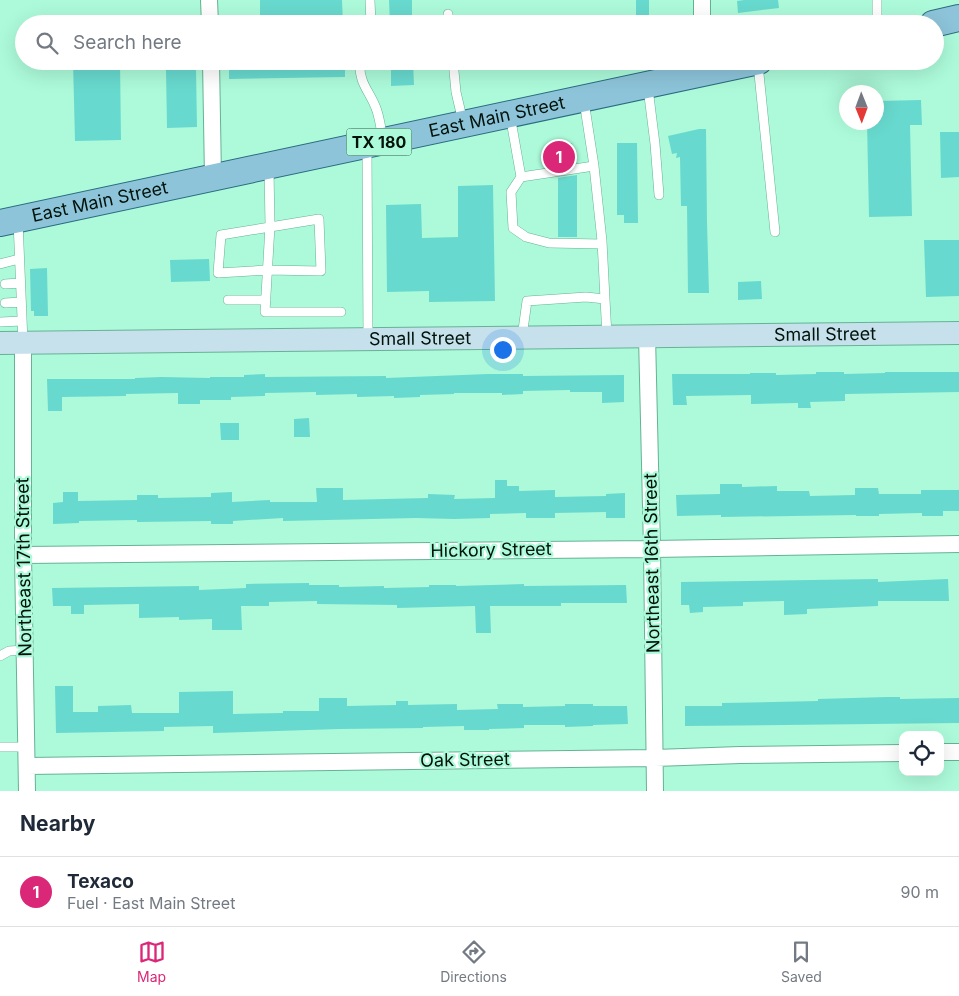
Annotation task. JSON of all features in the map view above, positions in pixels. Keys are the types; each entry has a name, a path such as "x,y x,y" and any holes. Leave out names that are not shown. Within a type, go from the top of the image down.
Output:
{"main road":[{"path":"944,21 959,18"},
{"name":"East Main Street","path":"9,221 584,99 647,85 694,70"}],"street":[{"path":"209,0 210,15"},
{"path":"702,0 702,15"},
{"path":"210,70 213,178"},
{"name":"Small Street","path":"0,343 22,332 368,339 959,333"},
{"name":"Northeast 17th Street","path":"22,332 23,555 8,652 27,747 27,791"},
{"name":"Northeast 16th Street","path":"647,336 655,791"},
{"name":"Hickory Street","path":"23,555 959,544"},
{"path":"944,752 959,752"},
{"name":"Oak Street","path":"27,766 899,753"}],"lane":[{"path":"370,0 371,15"},
{"path":"877,0 878,15"},
{"path":"359,70 366,90 377,110 368,339"},
{"path":"454,70 456,92 464,124"},
{"path":"759,70 775,232"},
{"path":"647,85 655,144 659,195"},
{"path":"584,99 594,166 602,244 607,336"},
{"path":"510,114 521,178 512,192 513,228 526,237 549,243 602,244"},
{"path":"269,166 270,226 265,312 342,312"},
{"path":"521,178 594,166"},
{"path":"320,219 321,271 268,270 218,274 220,234 270,226 320,219"},
{"path":"0,322 22,332 19,260 9,221"},
{"path":"0,264 19,260"},
{"path":"5,284 20,283"},
{"path":"522,338 527,301 586,297 604,299"},
{"path":"228,300 266,300"},
{"path":"5,303 21,302"},
{"path":"0,747 27,747"}],"building":[{"path":"260,0 342,0 343,15 260,15"},
{"path":"389,0 412,0 412,15 390,15"},
{"path":"636,0 649,0 649,15 636,15"},
{"path":"778,0 779,8 738,13 737,1"},
{"path":"73,70 120,70 121,140 75,141"},
{"path":"166,70 196,70 197,127 167,128"},
{"path":"229,70 345,70 345,77 229,79"},
{"path":"391,70 413,70 414,85 391,86"},
{"path":"921,100 922,125 910,125 912,216 869,217 867,130 884,130 884,101"},
{"path":"706,129 709,293 688,293 687,206 681,206 680,157 676,158 677,153 672,154 668,136"},
{"path":"940,132 959,132 959,177 941,178"},
{"path":"572,143 576,162 546,167 542,150"},
{"path":"617,143 637,143 638,223 624,223 624,215 617,215"},
{"path":"577,175 577,237 558,237 558,178"},
{"path":"493,185 495,301 429,302 429,291 387,292 386,205 421,204 422,238 458,237 458,186"},
{"path":"924,240 959,240 959,296 926,297"},
{"path":"209,259 210,281 171,282 170,260"},
{"path":"47,268 48,316 34,316 34,311 31,311 30,269"},
{"path":"761,281 762,299 738,300 738,282"},
{"path":"816,372 844,372 844,374 959,372 959,392 845,394 845,401 810,402 811,408 798,408 798,403 751,404 751,395 686,396 687,405 673,405 672,374 776,373 776,375 816,374"},
{"path":"265,374 265,377 386,376 386,378 488,374 523,374 523,376 624,375 624,402 602,403 602,392 570,392 570,390 523,391 523,394 502,395 502,393 454,393 394,398 394,396 357,397 357,394 316,395 316,392 265,393 265,396 231,397 231,400 200,400 200,404 178,404 178,393 62,397 62,411 48,411 47,379 210,378"},
{"path":"309,418 310,437 294,437 294,419"},
{"path":"220,423 239,423 239,440 221,440"},
{"path":"495,480 507,480 507,486 519,486 519,491 555,490 555,497 606,496 606,494 625,493 625,518 606,518 606,512 555,513 555,518 526,518 526,513 490,514 490,518 454,519 283,521 283,518 233,521 233,524 211,524 211,521 137,522 137,520 79,521 79,523 53,524 53,503 63,502 63,492 78,492 78,501 137,500 137,495 158,495 158,498 211,497 211,493 232,492 232,502 270,500 270,502 317,502 316,488 343,488 343,500 428,498 428,494 455,495 454,499 495,498"},
{"path":"720,484 742,484 742,487 777,486 777,491 809,491 810,496 855,495 855,488 878,488 879,494 921,494 921,490 959,490 959,511 943,511 943,516 922,516 922,513 879,514 879,516 677,516 676,495 720,494"},
{"path":"878,579 878,582 948,579 949,601 878,601 878,606 807,609 807,614 784,615 784,601 743,602 743,606 703,607 703,612 690,613 689,605 681,605 681,582"},
{"path":"309,583 309,585 339,585 339,587 384,586 384,588 429,587 429,585 626,585 627,603 561,603 561,606 490,606 491,633 476,633 475,606 397,608 397,605 317,604 317,601 269,602 269,606 241,606 242,630 212,630 212,619 179,620 179,617 139,618 139,604 84,605 84,614 71,614 71,606 53,606 52,588 199,586 199,590 246,588 246,584"},
{"path":"55,686 73,686 73,712 98,712 98,706 131,705 132,713 179,713 179,692 233,691 233,714 319,711 319,698 347,698 347,706 396,705 396,701 408,701 408,705 457,704 457,710 498,709 497,704 523,704 523,707 593,704 593,706 627,706 628,724 565,727 565,725 524,725 524,728 489,730 464,730 464,726 213,733 213,726 164,727 164,731 56,733"},
{"path":"900,697 900,699 959,698 959,723 685,726 685,706 722,706 722,703"}],"place":[{"name":"Texaco","path":"559,157"}]}
